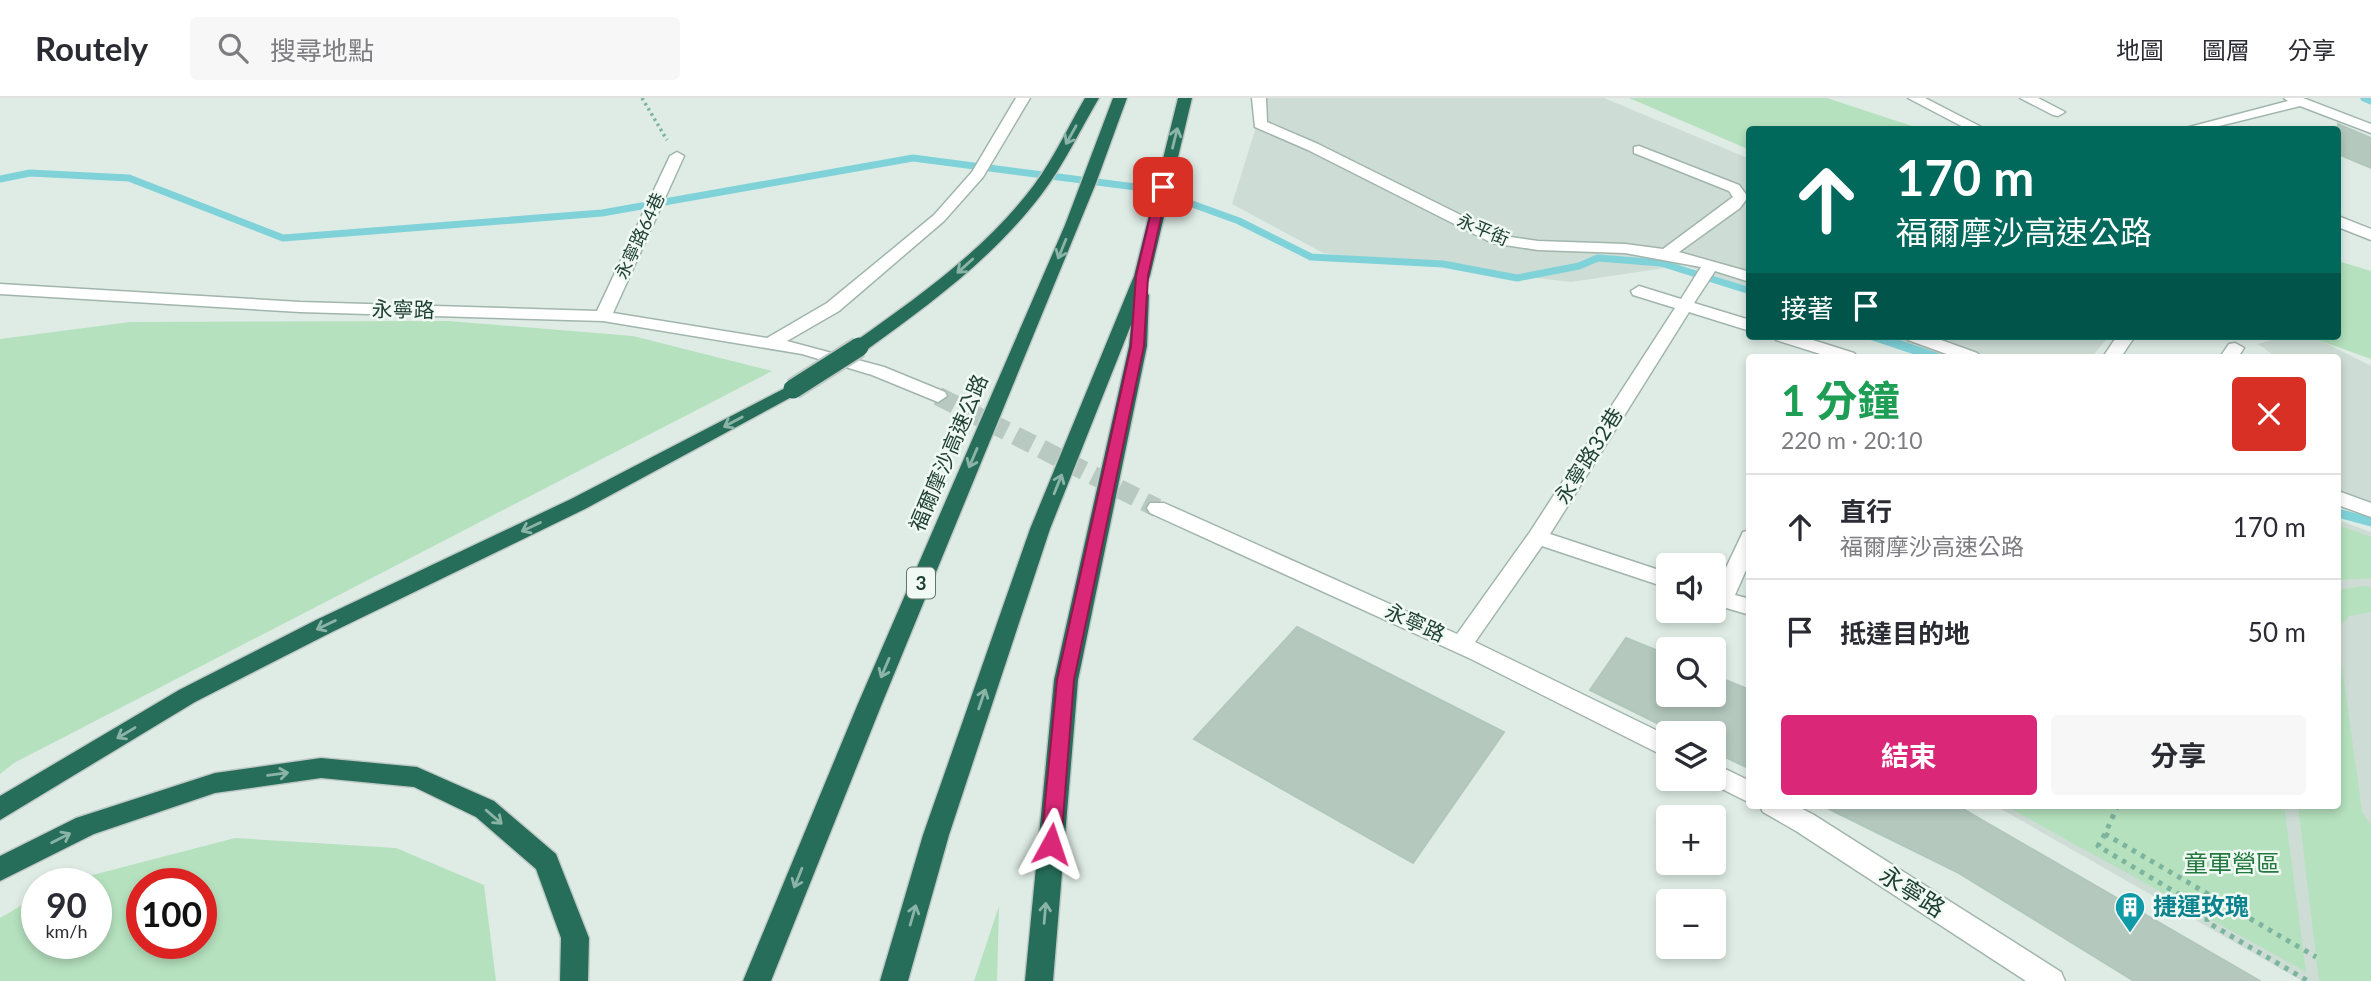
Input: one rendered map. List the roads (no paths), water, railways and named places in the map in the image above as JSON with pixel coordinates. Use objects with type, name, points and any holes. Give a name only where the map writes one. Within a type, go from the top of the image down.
[{"type":"highway","points":[[0,809],[187,696],[324,626],[578,504],[793,389],[859,347],[935,293],[996,239],[1046,176],[1092,98]]},
{"type":"highway","name":"福爾摩沙高速公路","points":[[757,981],[828,804],[1090,181],[1120,98]]},
{"type":"highway","points":[[894,981],[936,835],[1040,529],[1142,276],[1185,98]]},
{"type":"highway","points":[[1039,981],[1066,680],[1138,346],[1142,276]]},
{"type":"highway","points":[[0,869],[85,826],[215,783],[321,768],[417,777],[485,809],[547,862],[575,938],[574,981]]},
{"type":"street","points":[[769,344],[833,307],[939,218],[978,174],[1023,98]]},
{"type":"street","name":"永平街","points":[[1259,98],[1260,124],[1313,147],[1498,240],[1519,245],[1607,247],[1666,254],[1711,264],[1746,276]]},
{"type":"street","points":[[1914,98],[1973,126]]},
{"type":"street","points":[[2027,98],[2058,112]]},
{"type":"street","points":[[2199,126],[2296,100],[2371,129]]},
{"type":"street","points":[[1639,150],[1734,188],[1741,197],[1735,205],[1666,254]]},
{"type":"street","name":"永寧路64巷","points":[[603,316],[677,156]]},
{"type":"street","points":[[2341,221],[2371,235]]},
{"type":"street","name":"永寧路32巷","points":[[1462,644],[1537,537],[1711,264]]},
{"type":"street","name":"永寧路","points":[[0,289],[300,307],[603,316],[804,349],[878,371],[939,396]]},
{"type":"street","points":[[1639,291],[1746,325]]},
{"type":"street","points":[[1793,340],[1832,354]]},
{"type":"street","points":[[1925,340],[1963,354]]},
{"type":"street","points":[[2341,499],[2371,510]]},
{"type":"street","name":"永寧路","points":[[1157,508],[1462,644],[1574,698],[1656,742]]},
{"type":"street","points":[[1537,537],[1656,577]]},
{"type":"street","points":[[1726,583],[1746,545]]},
{"type":"street","points":[[1726,600],[1746,606]]},
{"type":"street","points":[[1726,780],[1746,791]]},
{"type":"street","name":"永寧路","points":[[1779,809],[2051,981]]},
{"type":"waterway","points":[[2364,98],[2371,101]]},
{"type":"waterway","points":[[0,179],[30,173],[129,178],[283,238],[602,213],[913,158],[1151,189],[1239,221],[1311,257],[1443,264],[1517,278],[1579,266],[1598,258],[1661,263],[1746,290]]},
{"type":"waterway","points":[[1885,340],[1927,354]]},
{"type":"waterway","points":[[2341,514],[2371,522]]},
{"type":"tunnel","points":[[938,396],[1157,508]]},
{"type":"place","name":"捷運玫瑰","points":[[2130,934]]},
{"type":"park label","name":"童軍營區","points":[[2232,864]]}]
